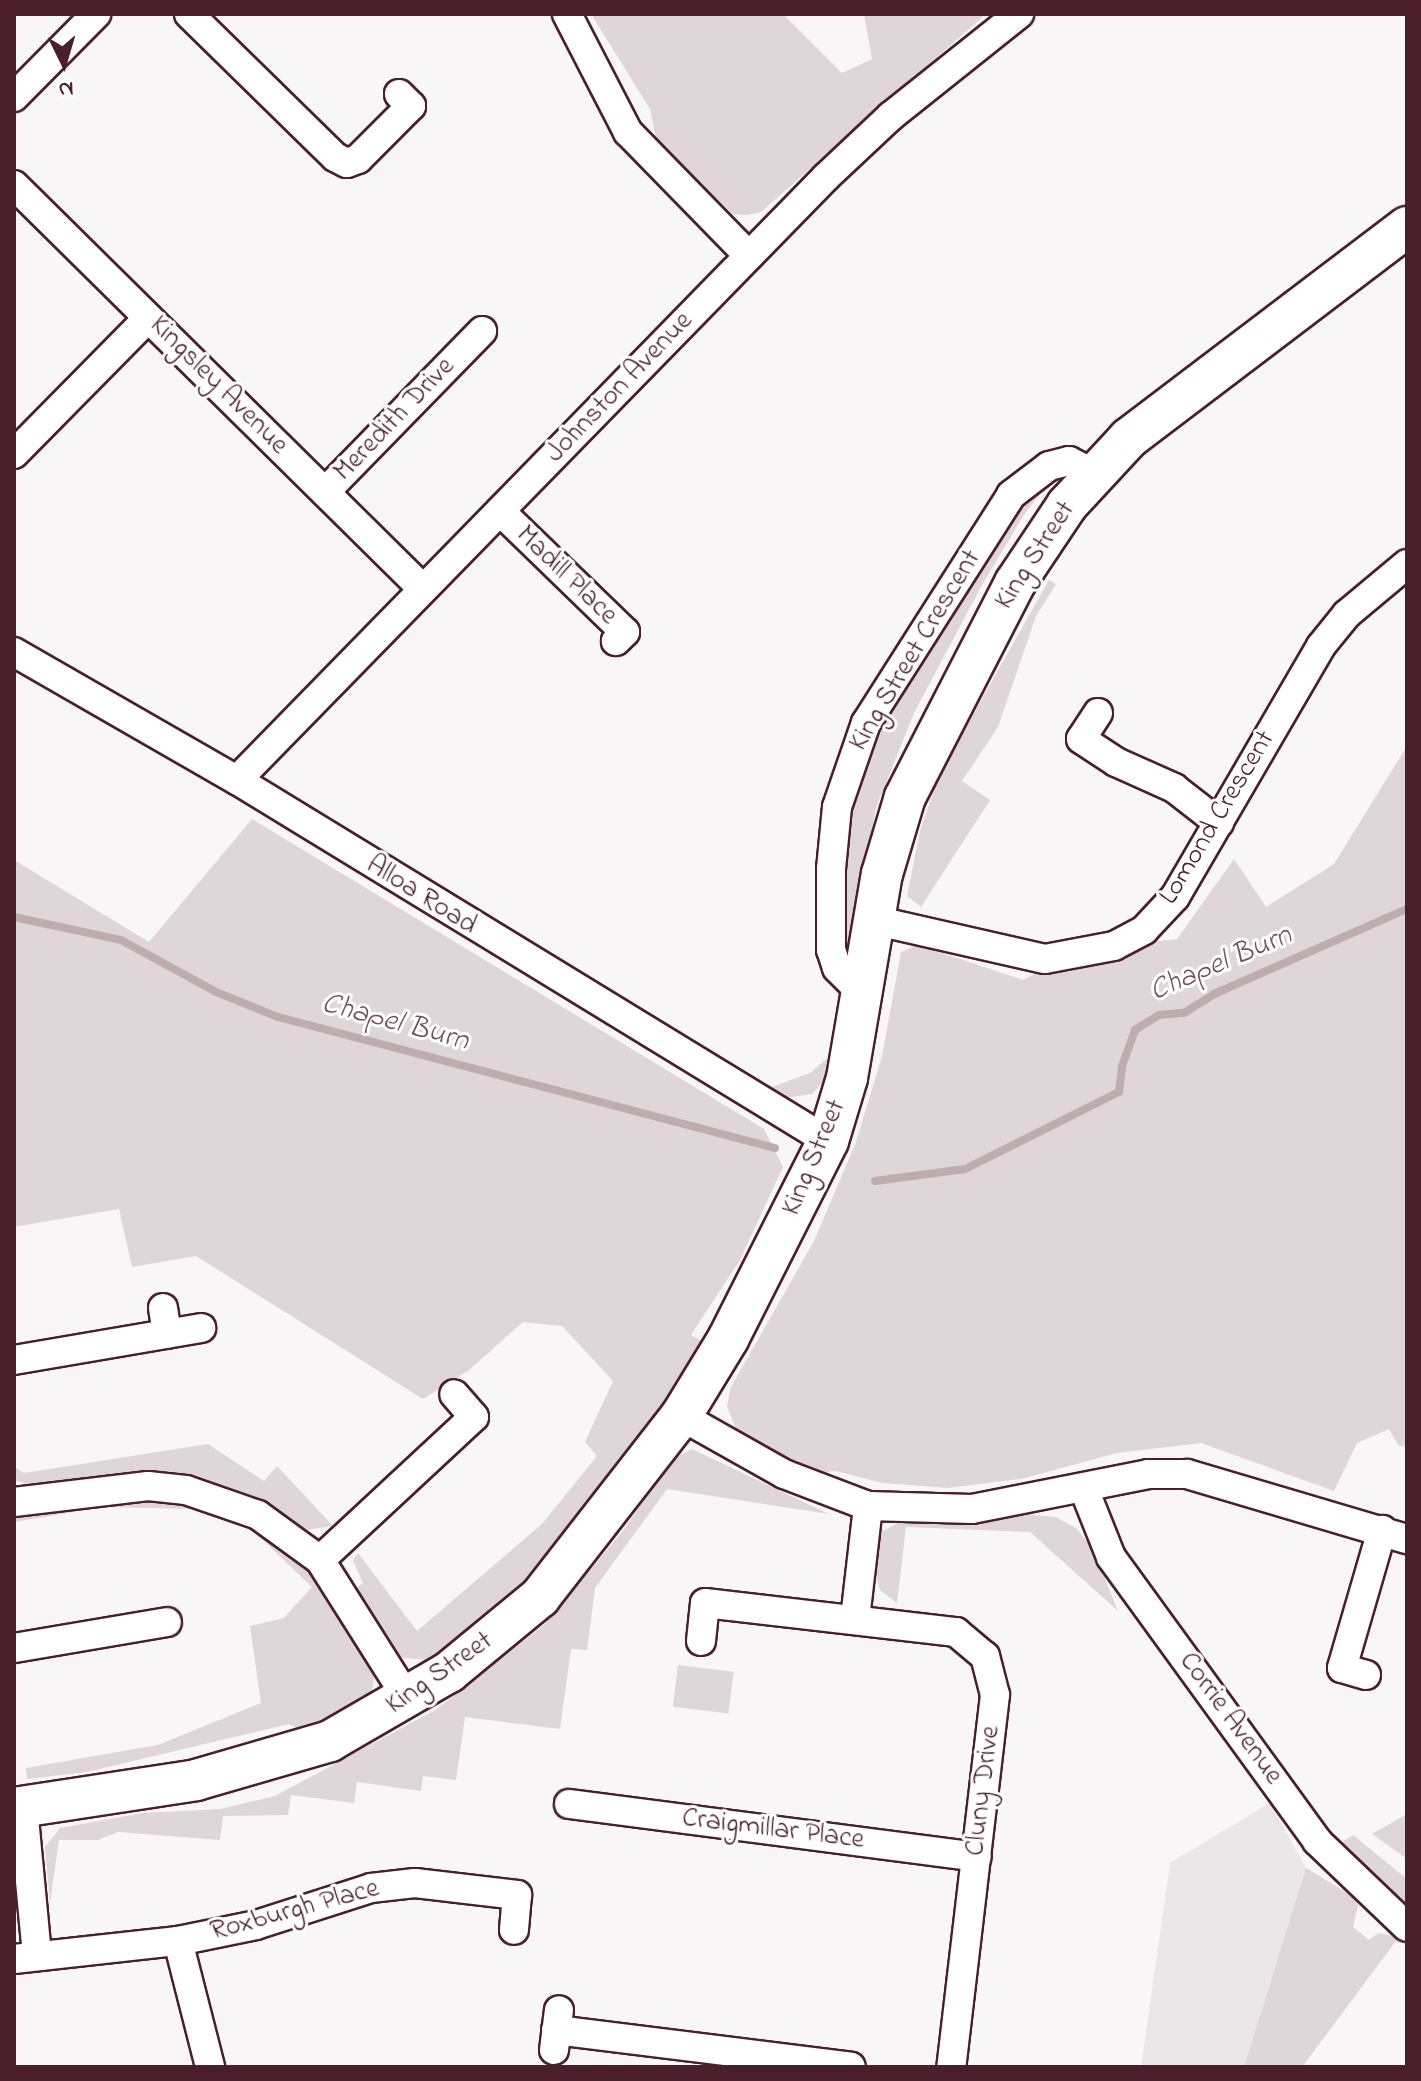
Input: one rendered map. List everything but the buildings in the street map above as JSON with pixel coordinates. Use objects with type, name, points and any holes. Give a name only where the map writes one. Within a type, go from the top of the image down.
[{"type":"main road","name":"King Street","points":[[18,1808],[120,1794],[240,1768],[330,1741],[408,1699],[540,1597],[681,1416],[728,1339],[828,1141],[847,1078],[873,920],[891,837],[922,757],[1015,583],[1093,473],[1129,438],[1407,227]]},
{"type":"street","points":[[14,97],[96,14]]},
{"type":"street","points":[[189,14],[335,157],[347,163],[358,159],[411,106],[399,94]]},
{"type":"street","points":[[567,14],[628,132],[749,256]]},
{"type":"street","name":"Johnston Avenue","points":[[237,780],[422,588],[873,132],[1019,14]]},
{"type":"street","name":"Kingsley Avenue","points":[[14,185],[422,588]]},
{"type":"street","points":[[14,454],[148,318]]},
{"type":"street","name":"Meredith Drive","points":[[325,492],[465,338]]},
{"type":"street","name":"King Street Crescent","points":[[862,993],[837,968],[831,950],[831,869],[837,807],[866,723],[1011,495],[1049,466],[1069,461],[1093,473]]},
{"type":"street","name":"Madill Place","points":[[500,511],[625,632],[616,641]]},
{"type":"street","name":"Lomond Crescent","points":[[873,920],[1022,956],[1077,956],[1114,946],[1144,930],[1175,897],[1321,646],[1347,614],[1407,564]]},
{"type":"street","name":"Alloa Road","points":[[14,652],[237,780],[828,1141]]},
{"type":"street","points":[[1098,713],[1081,739],[1116,762],[1174,788],[1219,823]]},
{"type":"street","points":[[14,1360],[165,1321],[201,1328]]},
{"type":"street","points":[[320,1560],[474,1417],[454,1394]]},
{"type":"street","points":[[681,1416],[784,1474],[868,1506],[972,1509],[1148,1474],[1187,1474],[1395,1534],[1342,1668],[1366,1675]]},
{"type":"street","points":[[14,1502],[112,1488],[186,1490],[258,1515],[320,1560],[408,1699]]},
{"type":"street","name":"Corrie Avenue","points":[[1084,1489],[1111,1557],[1317,1841],[1407,1927]]},
{"type":"street","points":[[855,1619],[868,1506]]},
{"type":"street","name":"Cluny Drive","points":[[701,1641],[705,1603],[956,1632],[985,1656],[995,1695],[951,2067]]},
{"type":"street","points":[[14,1648],[167,1622]]},
{"type":"street","name":"Craigmillar Place","points":[[569,1804],[977,1857]]},
{"type":"street","name":"Roxburgh Place","points":[[18,1808],[26,1956],[178,1941],[256,1925],[371,1888],[415,1883],[517,1895],[514,1930]]},
{"type":"street","points":[[178,1941],[210,2067]]},
{"type":"street","points":[[556,2030],[851,2067]]},
{"type":"shaded area","points":[[591,14],[783,14],[842,73],[872,59],[864,14],[986,14],[761,212],[747,215],[733,214],[657,143],[650,109]]},
{"type":"shaded area","points":[[1055,476],[1025,513],[982,585],[914,713],[876,808],[850,953],[840,951],[839,845],[857,758],[1030,490]]},
{"type":"shaded area","points":[[1049,580],[1056,584],[1036,616],[998,727],[962,781],[990,800],[921,907],[907,896],[920,831],[939,775]]},
{"type":"shaded area","points":[[1407,746],[1407,1447],[1398,1445],[1389,1429],[1357,1443],[1334,1491],[1201,1443],[1117,1453],[1021,1479],[948,1488],[882,1483],[836,1471],[817,1473],[737,1432],[727,1406],[731,1387],[814,1241],[856,1142],[882,1056],[901,952],[917,945],[1023,980],[1044,969],[1069,972],[1144,943],[1177,939],[1234,859],[1266,907],[1334,864]]},
{"type":"shaded area","points":[[252,819],[764,1129],[783,1167],[740,1260],[691,1335],[703,1342],[636,1445],[545,1567],[435,1660],[403,1658],[390,1650],[355,1589],[363,1583],[353,1560],[358,1553],[417,1631],[542,1524],[597,1456],[585,1442],[613,1381],[562,1326],[523,1322],[469,1370],[423,1399],[196,1256],[132,1267],[119,1209],[14,1227],[14,860],[149,942]]},
{"type":"shaded area","points":[[837,1050],[832,1073],[812,1094],[785,1098],[764,1090],[810,1073]]},
{"type":"shaded area","points":[[208,1444],[264,1481],[277,1466],[333,1526],[306,1530],[252,1498],[207,1483],[39,1487],[14,1480],[15,1467],[24,1473]]},
{"type":"shaded area","points":[[692,1449],[829,1514],[667,1489],[595,1588],[587,1650],[571,1649],[560,1729],[465,1717],[456,1780],[423,1776],[421,1791],[357,1782],[354,1803],[291,1795],[288,1815],[223,1816],[220,1840],[118,1832],[98,1840],[59,1840],[50,1903],[45,1847],[60,1828],[143,1813],[221,1809],[275,1796],[437,1709],[545,1624],[622,1532],[673,1459]]},
{"type":"shaded area","points":[[99,1499],[169,1499],[239,1517],[298,1556],[322,1581],[375,1671],[371,1698],[359,1710],[301,1730],[289,1724],[87,1772],[27,1779],[26,1768],[158,1745],[261,1703],[250,1626],[284,1618],[312,1587],[249,1527],[192,1509],[103,1507],[14,1522],[14,1514]]},
{"type":"shaded area","points":[[1026,1514],[1055,1517],[1076,1528],[1093,1549],[1118,1611],[1030,1532],[906,1527],[897,1603],[880,1590],[870,1554],[883,1531],[903,1520]]},
{"type":"shaded area","points":[[678,1665],[734,1672],[728,1714],[673,1707]]},
{"type":"shaded area","points":[[1270,1803],[1306,1868],[1244,2067],[1141,2067],[1170,1863]]},
{"type":"shaded area","points":[[1407,1814],[1407,1859],[1372,1834]]},
{"type":"shaded area","points":[[1353,1835],[1407,1879],[1407,1910],[1337,1845]]},
{"type":"shaded area","points":[[1306,1868],[1351,1895],[1358,1905],[1353,1927],[1369,1940],[1379,1933],[1399,1937],[1302,2067],[1244,2067]]},
{"type":"waterway","name":"Chapel Burn","points":[[875,1181],[965,1169],[1119,1092],[1122,1066],[1135,1030],[1159,1015],[1184,1013],[1214,994],[1407,909]]},
{"type":"waterway","name":"Chapel Burn","points":[[14,917],[121,940],[216,992],[278,1017],[775,1148]]}]
